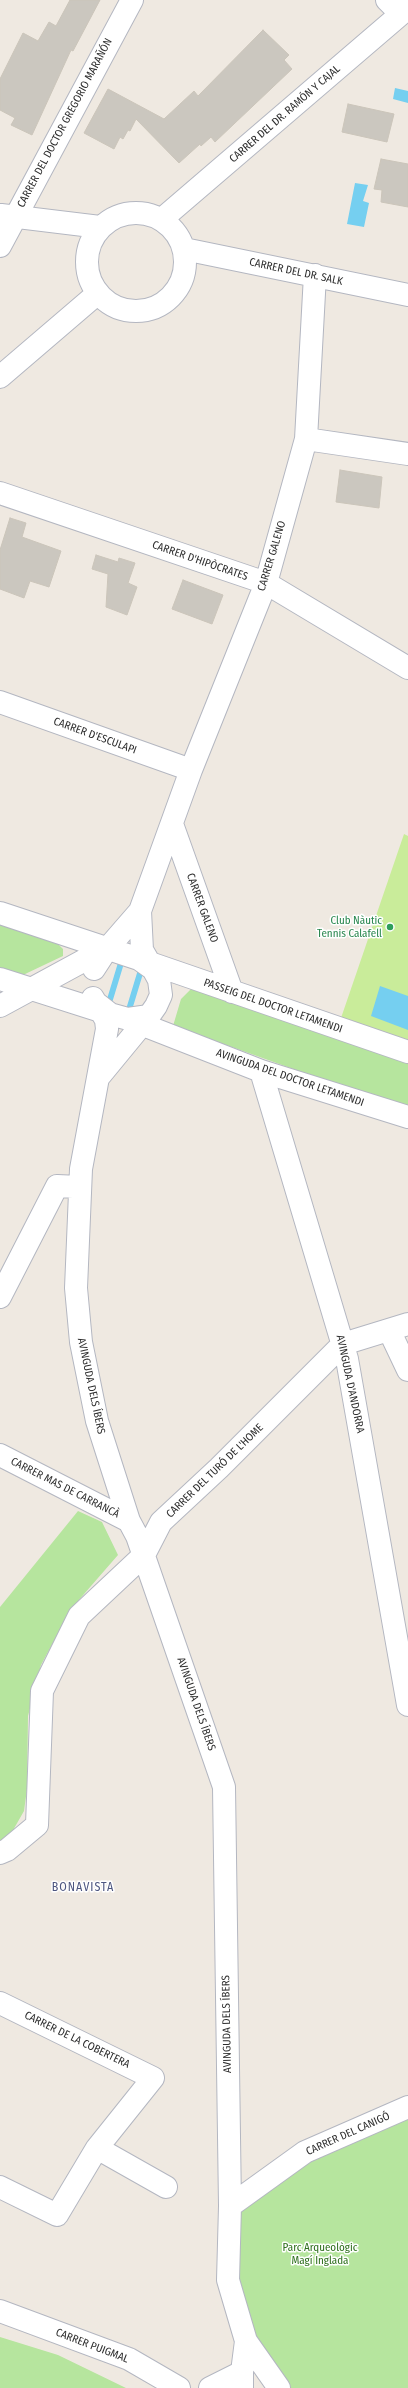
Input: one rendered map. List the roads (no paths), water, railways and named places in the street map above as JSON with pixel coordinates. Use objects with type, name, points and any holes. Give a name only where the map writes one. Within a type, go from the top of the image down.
[{"type":"street","name":"CARRER DEL DOCTOR GREGORIO MARAÑÓN","points":[[0,246],[7,216],[132,0]]},
{"type":"street","name":"CARRER DEL DR. RAMÓN Y CAJAL","points":[[162,219],[399,7]]},
{"type":"street","points":[[128,212],[145,213],[162,219],[176,233],[184,249],[186,265],[181,282],[172,296],[158,307],[140,312],[122,310],[107,302],[98,293],[88,275],[86,258],[90,241],[100,227],[112,218],[128,212]]},
{"type":"street","points":[[7,216],[100,227]]},
{"type":"street","name":"CARRER DEL DR. SALK","points":[[184,249],[408,295]]},
{"type":"street","name":"CARRER GALENO","points":[[135,959],[140,912],[191,770],[266,583],[306,439],[315,275]]},
{"type":"street","points":[[0,377],[98,293]]},
{"type":"street","points":[[306,439],[408,454]]},
{"type":"street","name":"CARRER D'HIPÒCRATES","points":[[0,493],[266,583],[408,668]]},
{"type":"street","name":"CARRER D'ESCULAPI","points":[[0,702],[191,770]]},
{"type":"street","name":"CARRER GALENO","points":[[172,824],[232,992]]},
{"type":"street","name":"PASSEIG DEL DOCTOR LETAMENDI","points":[[0,912],[408,1052]]},
{"type":"street","name":"CARRER GALENO","points":[[94,969],[135,959],[142,950],[140,912]]},
{"type":"street","points":[[0,979],[30,989],[120,1014],[156,1006],[161,995],[159,980],[135,959],[30,989],[0,1006]]},
{"type":"street","name":"AVINGUDA DELS ÍBERS","points":[[94,969],[90,979],[120,1014],[106,1020],[107,1029],[96,1080],[79,1187],[76,1288],[81,1342],[97,1421],[130,1521],[144,1555],[224,1787],[230,2206],[228,2280],[246,2341],[276,2387]]},
{"type":"street","points":[[96,1080],[120,1014]]},
{"type":"street","name":"AVINGUDA DEL DOCTOR LETAMENDI","points":[[120,1014],[261,1070],[408,1117]]},
{"type":"street","name":"AVINGUDA D'ANDORRA","points":[[261,1070],[343,1344],[408,1705]]},
{"type":"street","points":[[0,1297],[57,1186],[79,1187]]},
{"type":"street","points":[[398,1327],[408,1370]]},
{"type":"street","name":"CARRER DEL TURÓ DE L'HOME","points":[[0,1852],[7,1850],[37,1825],[42,1691],[79,1616],[144,1555],[161,1522],[219,1468],[343,1344],[398,1327]]},
{"type":"street","name":"CARRER MAS DE CARRANCÀ","points":[[0,1455],[130,1521]]},
{"type":"street","name":"CARRER DE LA COBERTERA","points":[[0,2003],[154,2078],[97,2148]]},
{"type":"street","name":"CARRER DEL CANIGÓ","points":[[230,2206],[305,2152],[408,2107]]},
{"type":"street","points":[[0,2187],[57,2215],[97,2148],[166,2187]]},
{"type":"street","name":"CARRER PUIGMAL","points":[[0,2311],[129,2359],[179,2388]]},
{"type":"street","name":"AVINGUDA DELS ÍBERS","points":[[210,2388],[242,2380],[246,2341]]},
{"type":"water","points":[[395,88],[408,91],[408,103],[393,99]]},
{"type":"water","points":[[355,183],[368,185],[363,201],[369,203],[364,227],[347,224]]},
{"type":"water","points":[[380,986],[408,996],[408,1030],[371,1016]]},
{"type":"waterway","points":[[108,1006],[121,963]]},
{"type":"waterway","points":[[128,1013],[141,970]]},
{"type":"place","name":"Club Nàutic Tennis Calafell","points":[[390,927]]},
{"type":"district","name":"BONAVISTA","points":[[83,1888]]},
{"type":"park label","name":"Parc Arqueològic Magí Inglada","points":[[320,2254]]}]
